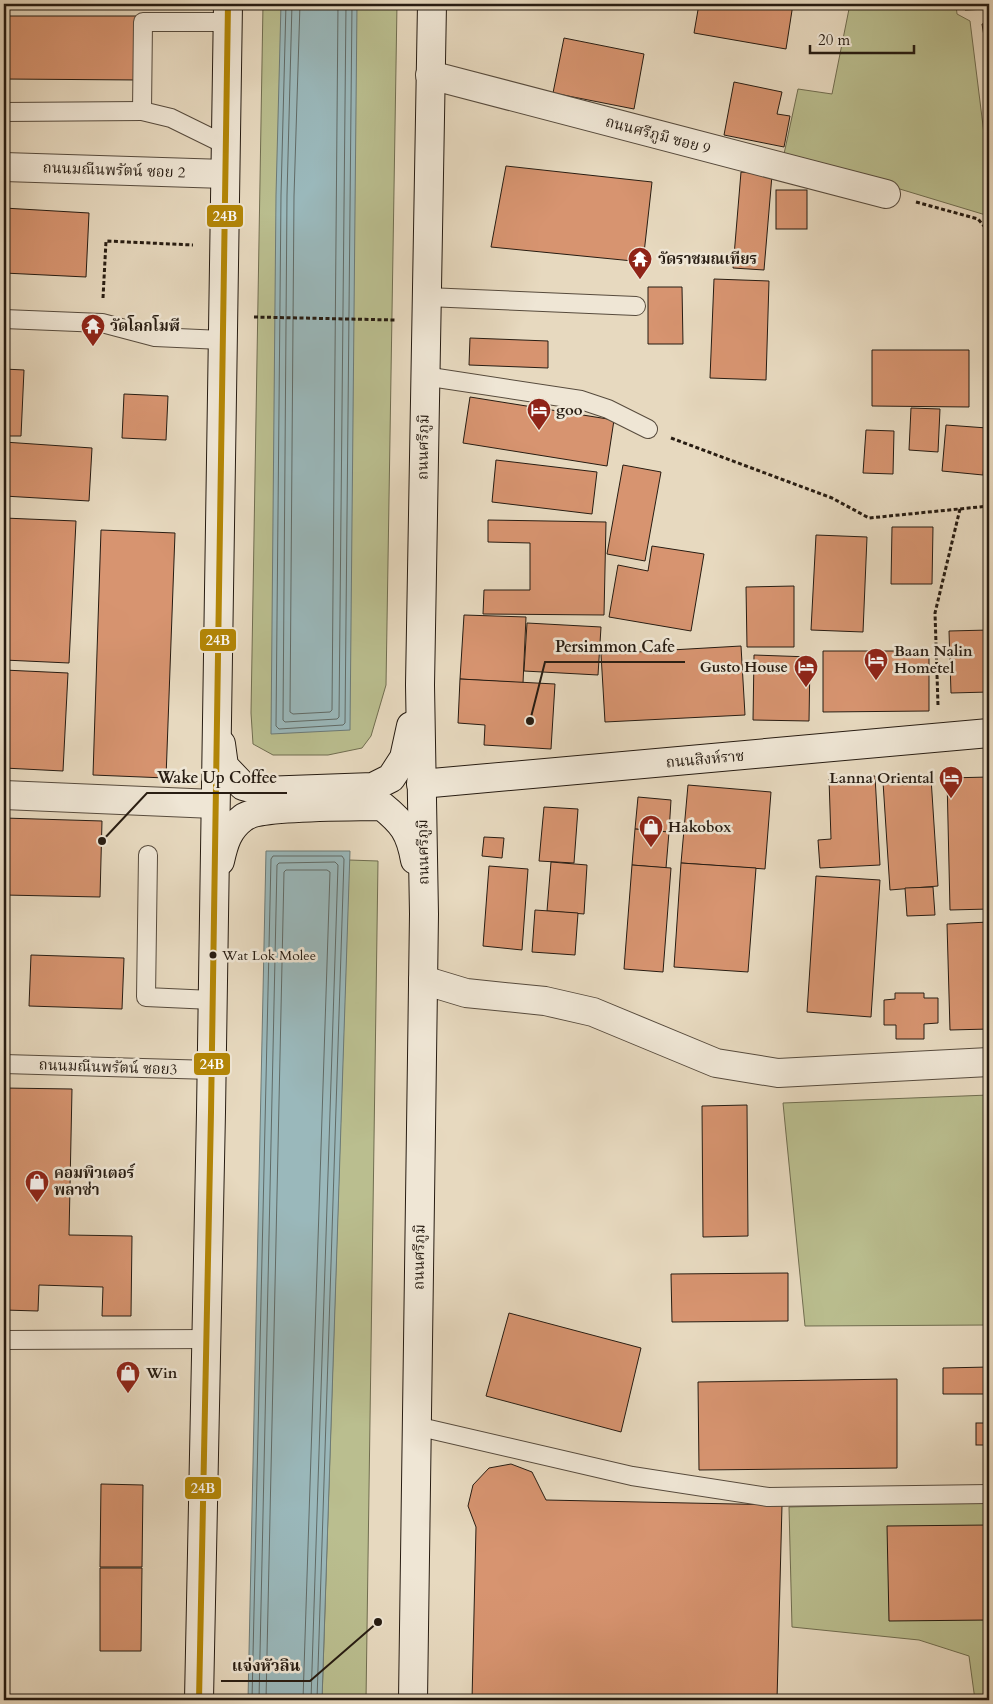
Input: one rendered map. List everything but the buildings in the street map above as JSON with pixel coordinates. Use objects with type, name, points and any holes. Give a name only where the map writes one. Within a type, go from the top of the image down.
[{"type":"main road","name":"ถนนศรีภูมิ","points":[[413,1700],[424,914],[420,685],[432,4]]},
{"type":"main road","points":[[199,1700],[212,1070],[214,804],[228,13]]},
{"type":"main road","name":"ถนนศรีภูมิ ซอย 9","points":[[430,75],[886,194]]},
{"type":"main road","name":"ถนนมณีนพรัตน์ ซอย 2","points":[[4,166],[225,174]]},
{"type":"main road","points":[[214,884],[226,836],[244,816],[266,801],[377,796],[404,758],[420,685]]},
{"type":"main road","points":[[216,712],[224,766],[243,786],[266,801]]},
{"type":"main road","name":"ถนนสิงห์ราช","points":[[421,784],[930,740],[989,733]]},
{"type":"main road","points":[[4,795],[214,804]]},
{"type":"main road","points":[[377,796],[402,823],[411,842],[424,914]]},
{"type":"main road","points":[[423,980],[466,993],[545,1001],[593,1012],[716,1063],[778,1073],[989,1062]]},
{"type":"lane","points":[[142,111],[143,22],[228,13]]},
{"type":"lane","points":[[4,112],[142,111],[172,118],[226,145]]},
{"type":"lane","points":[[426,297],[636,306]]},
{"type":"lane","points":[[4,319],[102,324],[155,337],[222,340]]},
{"type":"lane","points":[[424,376],[581,400],[608,409],[648,429]]},
{"type":"lane","points":[[148,855],[146,997],[212,1000]]},
{"type":"lane","name":"ถนนมณีนพรัตน์ ซอย3","points":[[4,1064],[212,1070]]},
{"type":"lane","points":[[4,1340],[206,1339]]},
{"type":"lane","points":[[416,1426],[632,1476],[768,1497],[989,1494]]},
{"type":"path","points":[[886,194],[978,218],[989,232]]},
{"type":"path","points":[[102,324],[106,241],[194,245]]},
{"type":"path","points":[[254,317],[396,320]]},
{"type":"path","points":[[648,429],[832,498],[870,518],[989,506]]},
{"type":"path","points":[[930,740],[938,707],[935,613],[960,508]]},
{"type":"green space","points":[[263,4],[397,4],[386,685],[371,736],[362,748],[328,755],[273,755],[253,744],[251,713]]},
{"type":"green space","points":[[850,4],[956,4],[957,14],[970,21],[989,174],[989,216],[784,154],[798,89],[832,94]]},
{"type":"green space","points":[[349,860],[378,861],[366,1700],[322,1700]]},
{"type":"green space","points":[[989,1095],[989,1325],[805,1326],[783,1103]]},
{"type":"green space","points":[[989,1502],[989,1700],[975,1700],[969,1656],[919,1640],[792,1627],[789,1507]]},
{"type":"water","points":[[281,4],[357,4],[350,730],[271,734],[276,195]]},
{"type":"water","points":[[266,851],[350,851],[322,1700],[248,1700]]},
{"type":"transit line","name":"24B","points":[[199,1700],[211,1112],[228,4]]},
{"type":"place","name":"วัดราชมณเทียร","points":[[640,280]]},
{"type":"place","name":"วัดโลกโมฬี","points":[[93,347]]},
{"type":"place","name":"goo","points":[[539,431]]},
{"type":"place","name":"Baan Nalin Hometel","points":[[876,681]]},
{"type":"place","name":"Gusto House","points":[[806,688]]},
{"type":"place","name":"Persimmon Cafe","points":[[530,721]]},
{"type":"place","name":"Lanna Oriental","points":[[951,799]]},
{"type":"place","name":"Wake Up Coffee","points":[[102,841]]},
{"type":"place","name":"Hakobox","points":[[651,848]]},
{"type":"place","name":"Wat Lok Molee","points":[[213,955]]},
{"type":"place","name":"คอมพิวเตอร์ พลาซ่า","points":[[37,1203]]},
{"type":"place","name":"Win","points":[[128,1394]]},
{"type":"place","name":"แจ่งหัวลิน","points":[[378,1622]]}]
